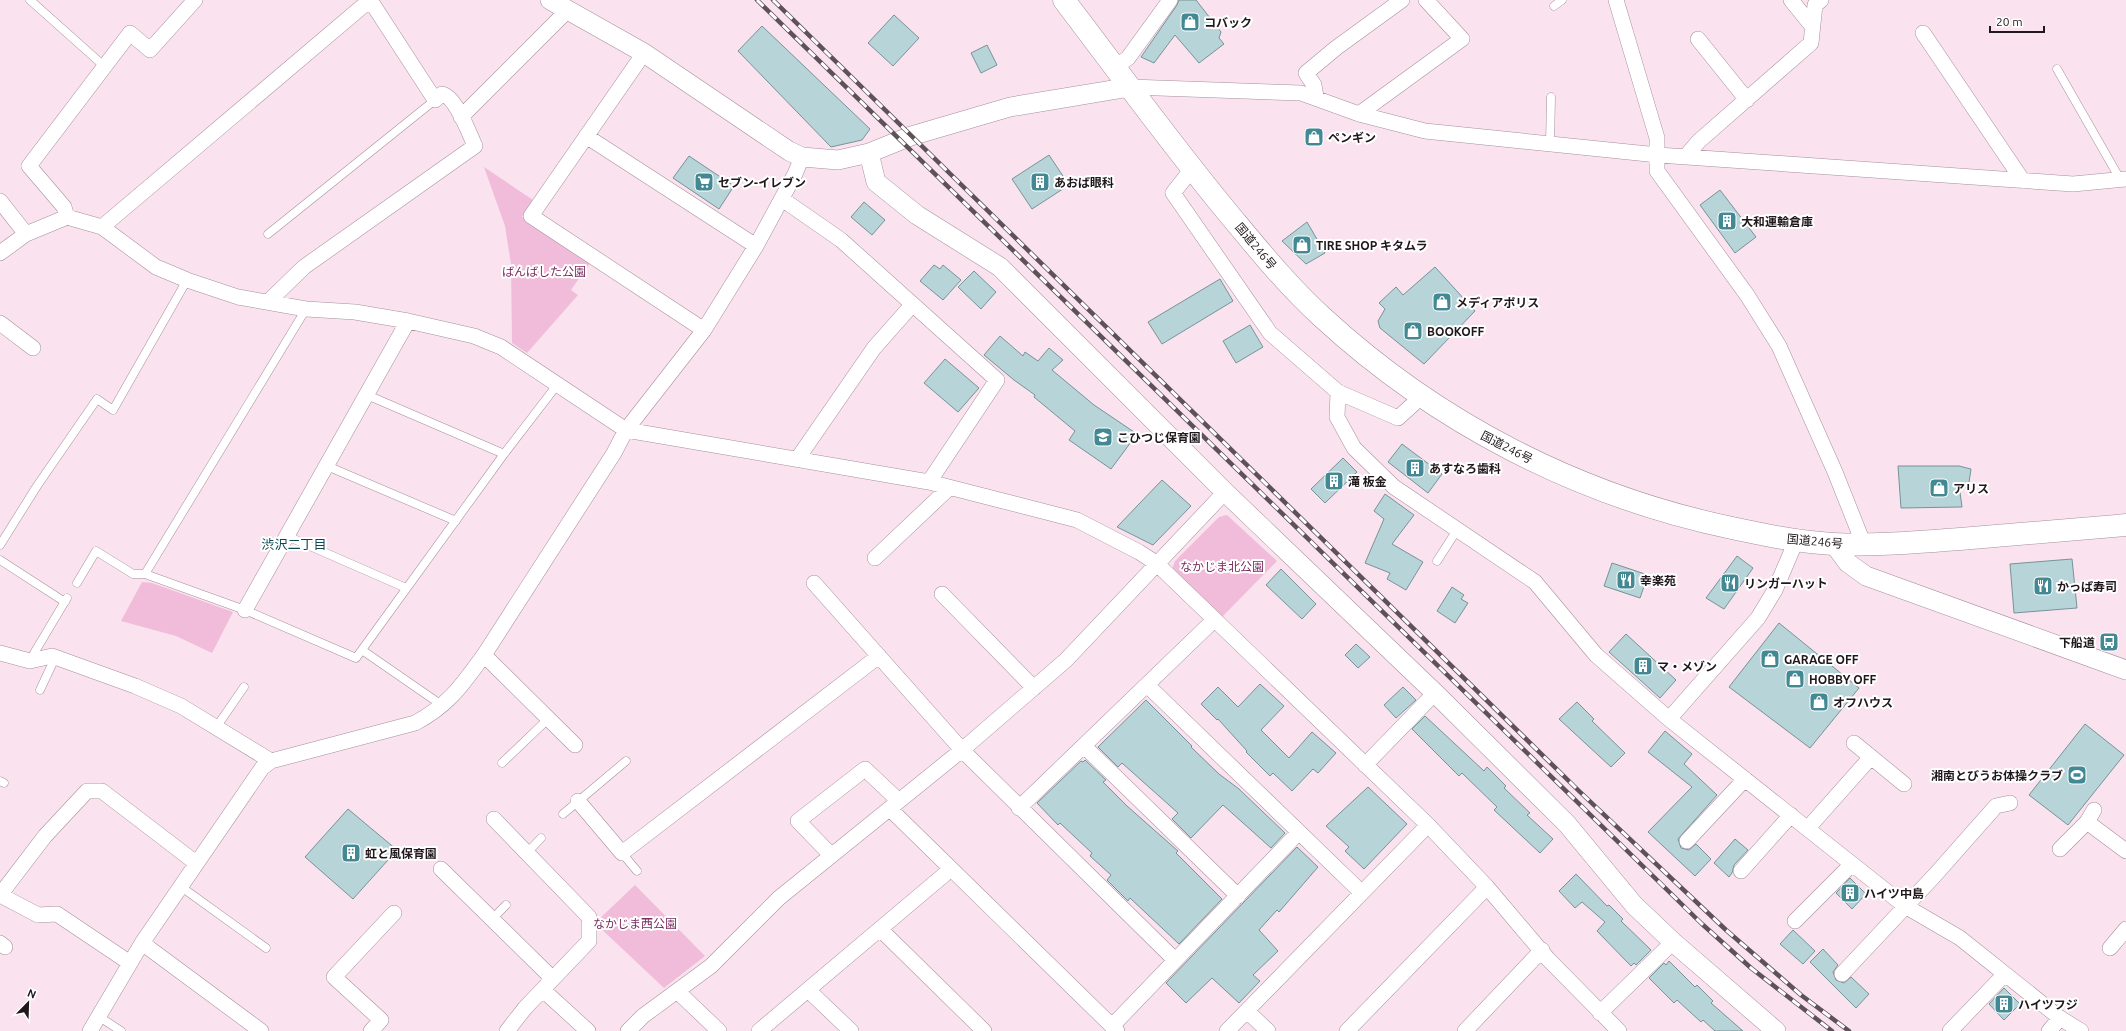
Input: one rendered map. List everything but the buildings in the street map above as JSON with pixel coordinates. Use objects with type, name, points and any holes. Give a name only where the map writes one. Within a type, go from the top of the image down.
[{"type":"highway","name":"国道246号","points":[[1064,0],[1192,169],[1271,265],[1320,316],[1376,365],[1421,397],[1473,430],[1529,460],[1621,498],[1696,521],[1796,541],[1864,545],[2126,525]]},
{"type":"street","points":[[67,217],[64,207],[28,166],[130,33],[150,50],[195,0]]},
{"type":"street","points":[[102,227],[370,0],[435,100],[442,94],[448,95],[454,102],[475,146],[304,267],[268,302]]},
{"type":"street","points":[[550,0],[644,53],[789,151],[802,157],[838,160],[870,153],[912,136],[1010,107],[1130,87],[1301,93],[1316,97],[1330,104],[1359,114],[1424,131],[1658,155],[2073,184],[2123,179]]},
{"type":"street","points":[[1114,67],[1128,58],[1170,0]]},
{"type":"street","points":[[1316,97],[1314,85],[1306,73],[1336,48],[1402,0]]},
{"type":"street","points":[[1359,114],[1462,39],[1426,0]]},
{"type":"street","points":[[1616,0],[1657,138],[1657,171],[1746,295],[1779,346],[1835,472],[1864,545]]},
{"type":"street","points":[[1791,0],[1812,26]]},
{"type":"street","points":[[1686,156],[1699,142],[1811,43],[1815,5],[1821,0]]},
{"type":"street","points":[[461,117],[568,10]]},
{"type":"street","points":[[1923,33],[2024,181]]},
{"type":"street","points":[[1698,39],[1747,100]]},
{"type":"street","points":[[644,53],[531,216],[704,330]]},
{"type":"street","points":[[586,136],[756,246]]},
{"type":"street","points":[[870,153],[876,182],[917,215],[1000,267],[1224,492],[1435,693],[1567,824],[1634,905],[1673,942],[1776,1031]]},
{"type":"street","points":[[90,1031],[142,943],[262,768],[271,761],[415,723],[434,713],[462,684],[484,655],[614,453],[626,430],[704,330],[756,246],[802,157]]},
{"type":"street","points":[[1192,169],[1173,193],[1270,332],[1338,392],[1398,418],[1421,397]]},
{"type":"street","points":[[782,198],[841,240],[997,380],[929,482]]},
{"type":"street","points":[[0,201],[26,234]]},
{"type":"street","points":[[0,253],[26,234],[67,217],[102,227],[156,267],[187,280],[238,297],[306,309],[355,312],[408,321],[474,336],[501,347],[556,385],[626,430],[798,458],[929,482],[1077,520],[1140,552],[1156,564],[1428,825],[1487,887],[1600,1013],[1619,1031]]},
{"type":"street","points":[[798,458],[874,348],[912,305]]},
{"type":"street","points":[[245,610],[408,321]]},
{"type":"street","points":[[0,323],[33,348]]},
{"type":"street","points":[[1338,392],[1337,417],[1354,448],[1394,487],[1534,582],[1596,655],[1669,719],[1792,815],[1851,865],[1905,906],[1960,938],[2004,975],[2060,1018],[2081,1031]]},
{"type":"street","points":[[875,558],[949,488]]},
{"type":"street","points":[[628,1031],[643,1016],[711,966],[780,898],[962,750],[1066,660],[1224,492]]},
{"type":"street","points":[[1669,719],[1758,618],[1775,590],[1796,541]]},
{"type":"street","points":[[1834,544],[1848,563],[1866,576],[2126,670]]},
{"type":"street","points":[[814,583],[962,750],[1019,808],[1175,960]]},
{"type":"street","points":[[942,594],[1034,688]]},
{"type":"street","points":[[1019,808],[1214,620]]},
{"type":"street","points":[[0,653],[30,661],[52,656],[135,686],[174,703],[215,729],[271,761]]},
{"type":"street","points":[[484,655],[575,746]]},
{"type":"street","points":[[578,802],[622,853],[879,656]]},
{"type":"street","points":[[1148,685],[1362,893]]},
{"type":"street","points":[[1365,765],[1435,693]]},
{"type":"street","points":[[1854,743],[1904,784]]},
{"type":"street","points":[[1084,746],[1238,896]]},
{"type":"street","points":[[1808,828],[1871,757]]},
{"type":"street","points":[[831,855],[798,822],[865,770],[951,869],[1114,1029],[1175,960],[1299,832]]},
{"type":"street","points":[[1687,841],[1745,778]]},
{"type":"street","points":[[130,963],[57,914],[38,915],[0,895],[45,836],[87,791],[102,791],[196,863]]},
{"type":"street","points":[[1842,974],[1935,875],[1996,806],[2010,803]]},
{"type":"street","points":[[1741,871],[1792,815]]},
{"type":"street","points":[[2060,849],[2091,816],[2126,851]]},
{"type":"street","points":[[494,819],[589,917],[589,940],[525,1008],[507,1031]]},
{"type":"street","points":[[1227,1031],[1428,825]]},
{"type":"street","points":[[1795,921],[1851,865]]},
{"type":"street","points":[[441,869],[553,979]]},
{"type":"street","points":[[759,1031],[951,869]]},
{"type":"street","points":[[1347,1031],[1487,887]]},
{"type":"street","points":[[371,1031],[381,1020],[334,976],[394,913]]},
{"type":"street","points":[[880,929],[984,1031]]},
{"type":"street","points":[[2110,948],[2126,929]]},
{"type":"street","points":[[1600,1013],[1673,942]]},
{"type":"street","points":[[142,943],[261,1031]]},
{"type":"street","points":[[1472,1029],[1542,950]]},
{"type":"street","points":[[1950,1031],[2004,975]]},
{"type":"street","points":[[543,990],[588,1031]]},
{"type":"street","points":[[808,990],[851,1031]]},
{"type":"street","points":[[677,991],[719,1031]]},
{"type":"street","points":[[1247,1011],[1268,1031]]},
{"type":"street","points":[[2049,1031],[2060,1018]]},
{"type":"lane","points":[[30,0],[104,66]]},
{"type":"lane","points":[[1554,6],[1562,0]]},
{"type":"lane","points":[[2057,70],[2123,179]]},
{"type":"lane","points":[[1550,144],[1551,97]]},
{"type":"lane","points":[[268,234],[435,100]]},
{"type":"lane","points":[[0,545],[37,486],[96,400],[113,410],[187,280]]},
{"type":"lane","points":[[145,574],[306,309]]},
{"type":"lane","points":[[76,583],[96,551],[133,574],[145,574],[245,610],[356,658],[556,385]]},
{"type":"lane","points":[[367,395],[504,454]]},
{"type":"lane","points":[[327,466],[456,521]]},
{"type":"lane","points":[[1436,561],[1457,530]]},
{"type":"lane","points":[[287,536],[406,588]]},
{"type":"lane","points":[[0,560],[66,600],[30,661]]},
{"type":"lane","points":[[362,650],[442,706]]},
{"type":"lane","points":[[40,690],[55,658]]},
{"type":"lane","points":[[215,729],[244,686]]},
{"type":"lane","points":[[502,763],[548,719]]},
{"type":"lane","points":[[564,814],[626,761]]},
{"type":"lane","points":[[527,853],[541,838]]},
{"type":"lane","points":[[622,853],[637,871]]},
{"type":"lane","points":[[180,886],[266,948]]},
{"type":"lane","points":[[492,919],[506,905]]},
{"type":"lane","points":[[98,1016],[121,1031]]},
{"type":"green space","name":"ばんばした公園","points":[[484,167],[533,200],[522,217],[590,263],[571,290],[578,295],[527,353],[512,343],[511,264],[505,226]]},
{"type":"green space","name":"なかじま北公園","points":[[1227,515],[1277,561],[1222,617],[1172,569],[1175,561],[1219,517]]},
{"type":"green space","points":[[142,582],[152,583],[233,612],[212,653],[176,636],[121,621]]},
{"type":"green space","name":"なかじま西公園","points":[[635,885],[705,956],[664,988],[595,923]]},
{"type":"railway","points":[[757,0],[1702,924],[1751,968],[1832,1031]]},
{"type":"railway","points":[[773,0],[1579,791],[1726,930],[1801,995],[1849,1031]]},
{"type":"place","name":"コバック","points":[[1190,22]]},
{"type":"place","name":"ペンギン","points":[[1314,137]]},
{"type":"place","name":"セブン-イレブン","points":[[704,182]]},
{"type":"place","name":"あおば眼科","points":[[1040,182]]},
{"type":"place","name":"大和運輸倉庫","points":[[1727,221]]},
{"type":"place","name":"TIRE SHOP キタムラ","points":[[1302,245]]},
{"type":"place","name":"メディアポリス","points":[[1442,302]]},
{"type":"place","name":"BOOKOFF","points":[[1413,331]]},
{"type":"place","name":"こひつじ保育園","points":[[1103,437]]},
{"type":"place","name":"あすなろ歯科","points":[[1415,468]]},
{"type":"place","name":"滝 板金","points":[[1334,481]]},
{"type":"place","name":"アリス","points":[[1939,488]]},
{"type":"place","name":"幸楽苑","points":[[1626,580]]},
{"type":"place","name":"リンガーハット","points":[[1730,583]]},
{"type":"place","name":"かっぱ寿司","points":[[2043,586]]},
{"type":"place","name":"下船道","points":[[2109,642]]},
{"type":"place","name":"GARAGE OFF","points":[[1770,659]]},
{"type":"place","name":"マ・メゾン","points":[[1643,666]]},
{"type":"place","name":"HOBBY OFF","points":[[1795,679]]},
{"type":"place","name":"オフハウス","points":[[1819,702]]},
{"type":"place","name":"湘南とびうお体操クラブ","points":[[2077,775]]},
{"type":"place","name":"虹と風保育園","points":[[351,853]]},
{"type":"place","name":"ハイツ中島","points":[[1850,893]]},
{"type":"place","name":"ハイツフジ","points":[[2004,1004]]},
{"type":"district","name":"渋沢二丁目","points":[[294,544]]}]
